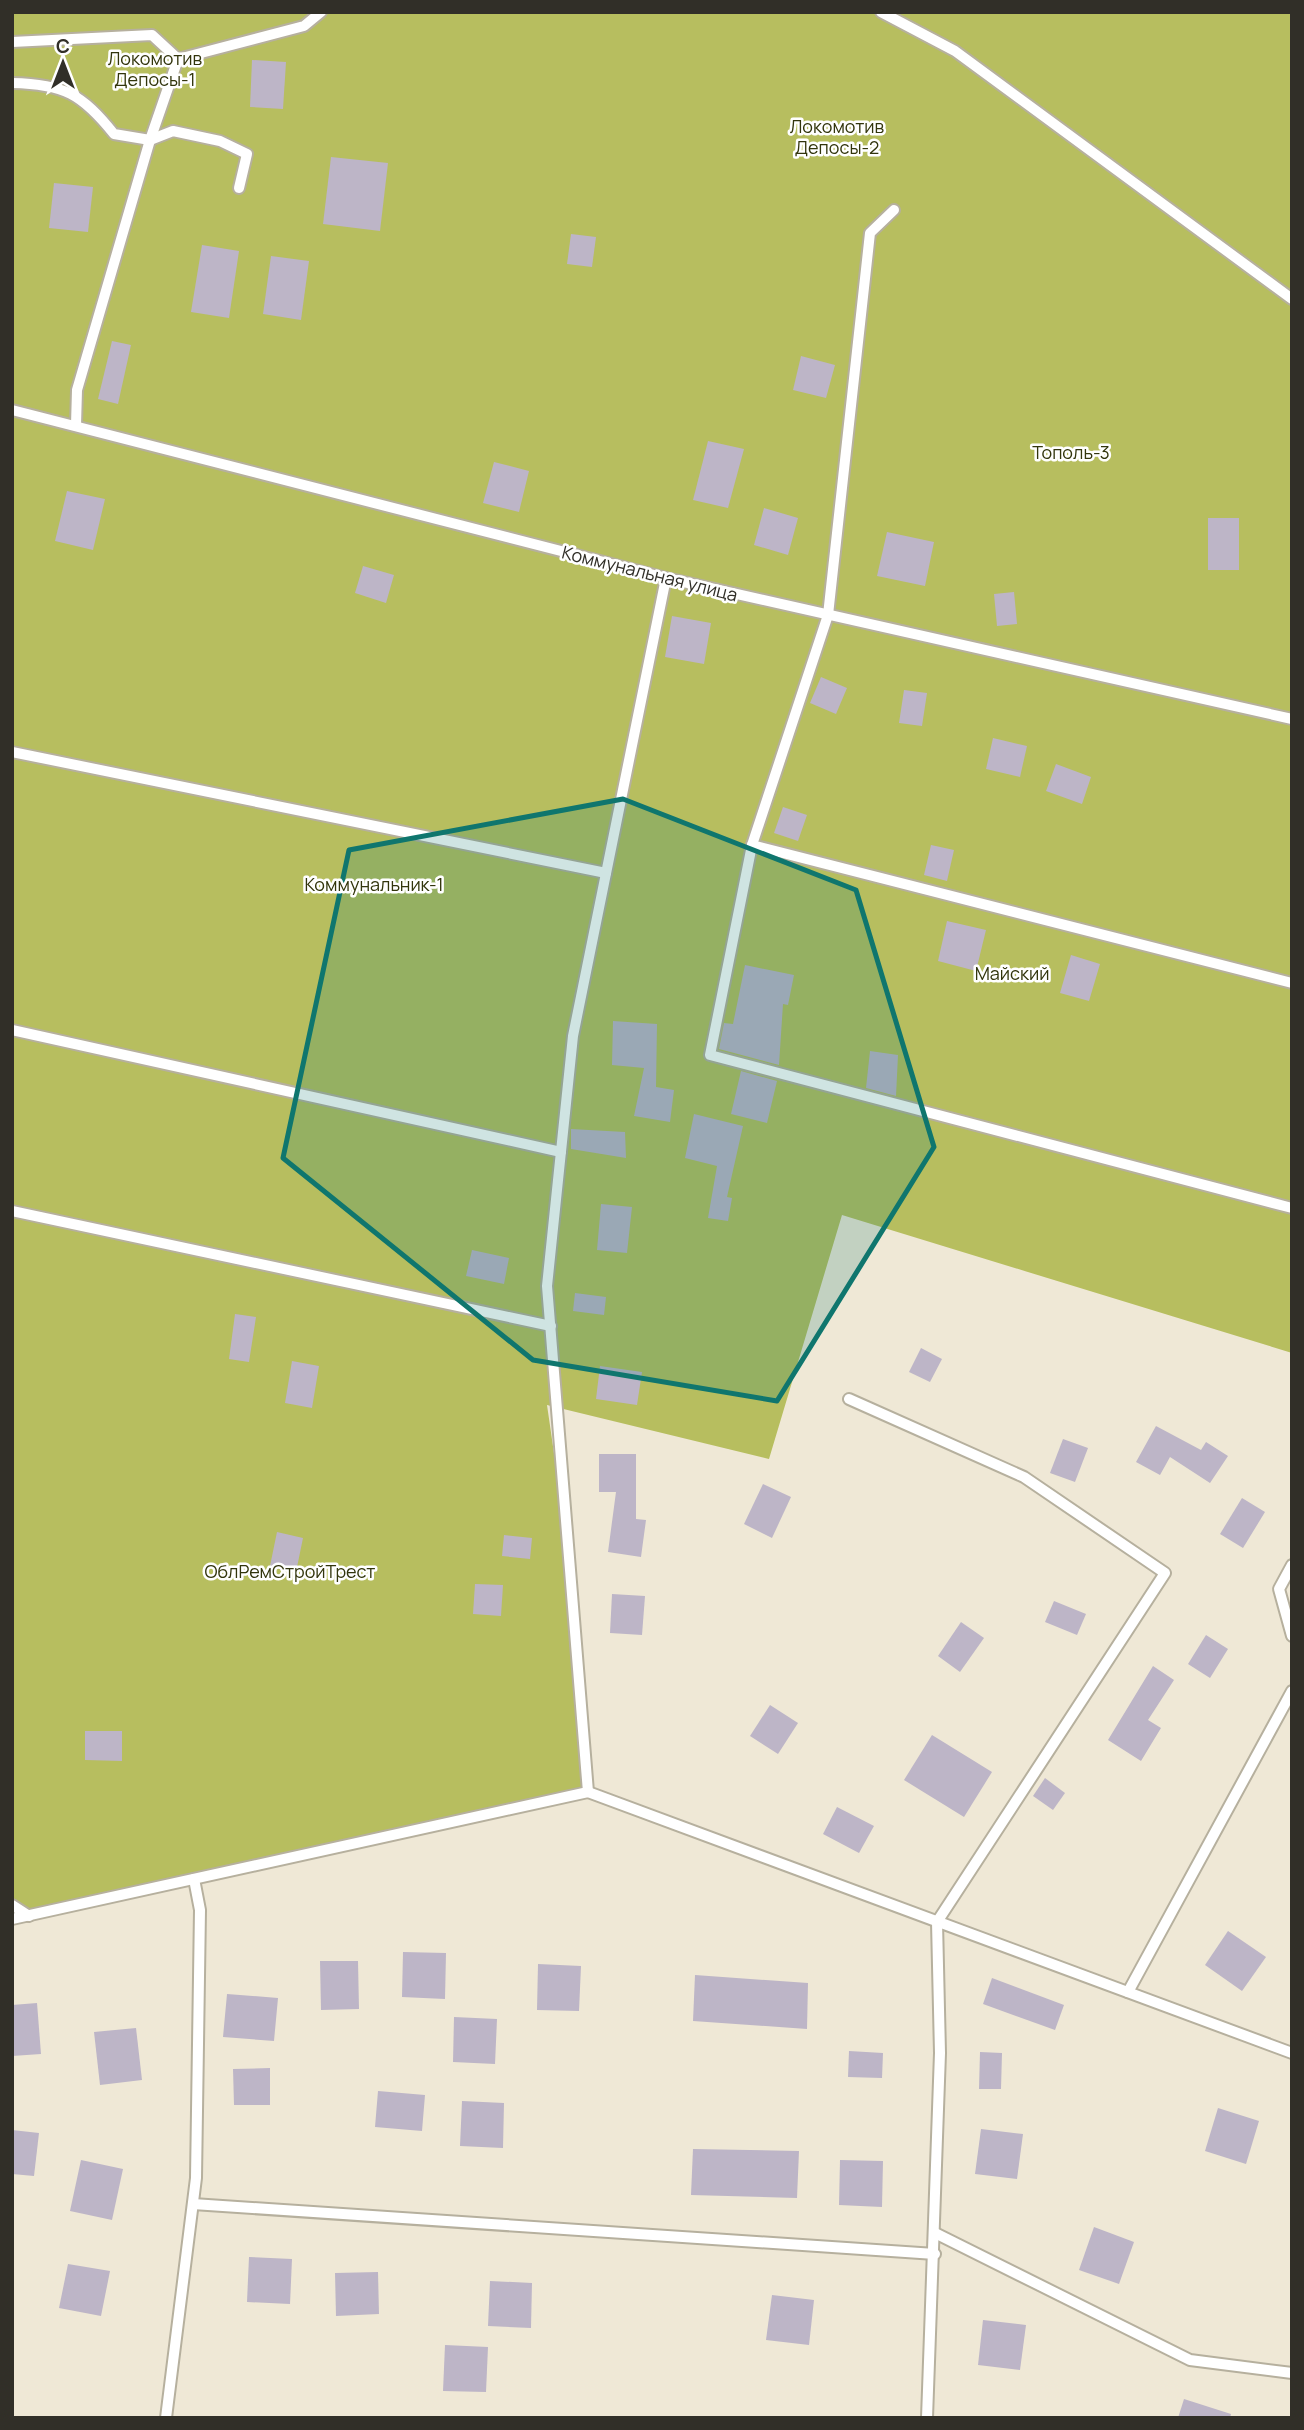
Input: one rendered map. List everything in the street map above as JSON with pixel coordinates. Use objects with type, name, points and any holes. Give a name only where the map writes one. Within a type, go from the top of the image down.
[{"type":"lane","points":[[178,59],[304,26],[321,12]]},
{"type":"lane","points":[[881,12],[955,51],[1292,299]]},
{"type":"lane","points":[[12,42],[152,35],[178,59]]},
{"type":"lane","points":[[76,425],[77,390],[150,139],[178,59]]},
{"type":"lane","points":[[12,83],[46,84],[90,104],[114,134],[150,139],[173,131],[220,141],[247,154],[239,188]]},
{"type":"lane","points":[[894,210],[870,233],[828,615],[752,845],[710,1055],[1292,1208]]},
{"type":"lane","name":"Коммунальная улица","points":[[12,410],[666,578],[1292,719]]},
{"type":"lane","points":[[588,1792],[547,1286],[573,1036],[666,578]]},
{"type":"lane","points":[[12,752],[606,873]]},
{"type":"lane","points":[[752,845],[1292,983]]},
{"type":"lane","points":[[12,1030],[561,1152]]},
{"type":"lane","points":[[12,1210],[551,1326]]},
{"type":"lane","points":[[849,1399],[1024,1477],[1165,1573],[937,1922],[940,2053],[935,2254],[927,2418]]},
{"type":"lane","points":[[1292,1564],[1279,1589],[1292,1636]]},
{"type":"lane","points":[[1128,1993],[1292,1691]]},
{"type":"lane","points":[[12,1919],[588,1792],[1292,2053]]},
{"type":"lane","points":[[166,2418],[193,2204],[200,1910],[194,1879]]},
{"type":"lane","points":[[12,1905],[29,1916]]},
{"type":"lane","points":[[193,2204],[935,2254]]},
{"type":"lane","points":[[935,2233],[1190,2360],[1292,2373]]},
{"type":"highlighted area","points":[[623,799],[856,890],[934,1147],[777,1401],[533,1360],[283,1158],[349,850]]},
{"type":"green space","points":[[12,12],[1292,12],[1292,1353],[842,1215],[769,1459],[547,1405],[572,1577],[588,1792],[12,1919]]},
{"type":"building","points":[[252,60],[286,62],[283,109],[250,107]]},
{"type":"building","points":[[331,157],[388,163],[380,231],[323,224]]},
{"type":"building","points":[[54,183],[93,187],[88,232],[49,228]]},
{"type":"building","points":[[571,234],[596,237],[592,267],[567,264]]},
{"type":"building","points":[[202,245],[239,251],[229,318],[191,312]]},
{"type":"building","points":[[271,256],[309,261],[301,320],[263,314]]},
{"type":"building","points":[[112,341],[131,345],[118,404],[98,399]]},
{"type":"building","points":[[801,356],[835,365],[826,398],[793,390]]},
{"type":"building","points":[[708,441],[744,449],[728,508],[693,500]]},
{"type":"building","points":[[494,462],[529,471],[519,512],[483,503]]},
{"type":"building","points":[[67,491],[105,499],[93,550],[55,541]]},
{"type":"building","points":[[764,508],[798,518],[788,555],[754,545]]},
{"type":"building","points":[[1208,518],[1239,518],[1239,570],[1208,570]]},
{"type":"building","points":[[887,532],[934,542],[925,586],[877,576]]},
{"type":"building","points":[[363,566],[394,575],[386,603],[355,593]]},
{"type":"building","points":[[1014,592],[1017,624],[997,626],[994,594]]},
{"type":"building","points":[[672,616],[711,623],[704,664],[665,657]]},
{"type":"building","points":[[821,677],[847,688],[836,714],[810,703]]},
{"type":"building","points":[[904,690],[927,693],[922,726],[899,723]]},
{"type":"building","points":[[993,738],[1027,746],[1020,777],[986,769]]},
{"type":"building","points":[[1056,764],[1091,777],[1082,804],[1046,791]]},
{"type":"building","points":[[783,807],[807,815],[798,841],[774,833]]},
{"type":"building","points":[[931,845],[954,850],[947,881],[924,875]]},
{"type":"building","points":[[947,921],[986,930],[976,971],[938,961]]},
{"type":"building","points":[[1071,955],[1100,964],[1089,1001],[1060,993]]},
{"type":"building","points":[[745,965],[794,975],[788,1005],[783,1004],[779,1065],[719,1049],[724,1023],[733,1024]]},
{"type":"building","points":[[613,1021],[657,1024],[656,1087],[674,1090],[670,1122],[634,1116],[644,1068],[612,1065]]},
{"type":"building","points":[[870,1051],[898,1055],[896,1096],[866,1088]]},
{"type":"building","points":[[741,1071],[777,1081],[767,1123],[731,1114]]},
{"type":"building","points":[[694,1114],[743,1126],[727,1197],[732,1198],[728,1221],[708,1218],[717,1166],[685,1158]]},
{"type":"building","points":[[571,1129],[625,1132],[626,1158],[571,1149]]},
{"type":"building","points":[[601,1204],[632,1207],[627,1253],[597,1250]]},
{"type":"building","points":[[472,1250],[509,1258],[504,1284],[466,1276]]},
{"type":"building","points":[[575,1293],[606,1297],[604,1315],[573,1311]]},
{"type":"building","points":[[235,1314],[256,1317],[249,1362],[229,1359]]},
{"type":"building","points":[[921,1348],[942,1359],[930,1382],[909,1372]]},
{"type":"building","points":[[292,1361],[319,1366],[312,1408],[285,1403]]},
{"type":"building","points":[[600,1366],[642,1372],[637,1405],[596,1399]]},
{"type":"building","points":[[1156,1426],[1201,1450],[1206,1442],[1228,1456],[1210,1483],[1170,1457],[1160,1475],[1136,1462]]},
{"type":"building","points":[[1063,1439],[1088,1448],[1075,1482],[1050,1473]]},
{"type":"building","points":[[599,1454],[636,1454],[636,1519],[646,1520],[641,1557],[608,1552],[616,1492],[599,1492]]},
{"type":"building","points":[[763,1484],[791,1497],[772,1538],[744,1524]]},
{"type":"building","points":[[1242,1498],[1265,1512],[1243,1548],[1220,1534]]},
{"type":"building","points":[[277,1532],[303,1538],[296,1572],[270,1566]]},
{"type":"building","points":[[504,1535],[532,1538],[530,1559],[502,1556]]},
{"type":"building","points":[[475,1584],[503,1585],[501,1616],[473,1614]]},
{"type":"building","points":[[612,1594],[645,1596],[642,1635],[610,1633]]},
{"type":"building","points":[[1054,1601],[1086,1614],[1077,1635],[1045,1622]]},
{"type":"building","points":[[961,1622],[984,1638],[960,1672],[938,1656]]},
{"type":"building","points":[[1206,1635],[1228,1649],[1210,1678],[1188,1664]]},
{"type":"building","points":[[1153,1666],[1174,1680],[1148,1720],[1161,1728],[1141,1761],[1108,1740]]},
{"type":"building","points":[[770,1705],[798,1723],[778,1754],[750,1736]]},
{"type":"building","points":[[85,1731],[122,1731],[122,1761],[85,1760]]},
{"type":"building","points":[[932,1735],[992,1772],[964,1817],[904,1780]]},
{"type":"building","points":[[1045,1778],[1065,1793],[1053,1810],[1033,1796]]},
{"type":"building","points":[[837,1807],[874,1826],[859,1853],[823,1834]]},
{"type":"building","points":[[1228,1931],[1266,1957],[1242,1991],[1205,1965]]},
{"type":"building","points":[[403,1952],[446,1953],[445,1999],[402,1997]]},
{"type":"building","points":[[320,1961],[358,1961],[359,2009],[321,2010]]},
{"type":"building","points":[[538,1964],[581,1966],[579,2011],[537,2010]]},
{"type":"building","points":[[695,1975],[808,1983],[807,2029],[693,2021]]},
{"type":"building","points":[[992,1978],[1064,2005],[1055,2030],[983,2004]]},
{"type":"building","points":[[227,1994],[278,1998],[274,2041],[223,2037]]},
{"type":"building","points":[[37,2003],[41,2054],[12,2056],[12,2005]]},
{"type":"building","points":[[454,2017],[497,2019],[495,2064],[453,2062]]},
{"type":"building","points":[[136,2028],[142,2080],[100,2085],[94,2032]]},
{"type":"building","points":[[849,2051],[883,2053],[882,2078],[848,2077]]},
{"type":"building","points":[[980,2052],[1002,2053],[1001,2089],[979,2089]]},
{"type":"building","points":[[270,2068],[270,2105],[234,2105],[233,2069]]},
{"type":"building","points":[[378,2091],[425,2095],[422,2131],[375,2127]]},
{"type":"building","points":[[462,2101],[504,2103],[503,2148],[460,2146]]},
{"type":"building","points":[[1218,2108],[1259,2121],[1246,2164],[1205,2151]]},
{"type":"building","points":[[981,2129],[1023,2134],[1017,2179],[975,2174]]},
{"type":"building","points":[[12,2130],[39,2133],[34,2176],[12,2174]]},
{"type":"building","points":[[693,2149],[799,2151],[797,2198],[691,2195]]},
{"type":"building","points":[[81,2160],[123,2169],[112,2220],[70,2211]]},
{"type":"building","points":[[840,2160],[883,2161],[882,2207],[839,2205]]},
{"type":"building","points":[[1094,2227],[1134,2242],[1119,2284],[1079,2270]]},
{"type":"building","points":[[249,2257],[292,2259],[290,2304],[247,2302]]},
{"type":"building","points":[[68,2264],[110,2271],[101,2316],[59,2308]]},
{"type":"building","points":[[378,2272],[379,2314],[336,2316],[335,2273]]},
{"type":"building","points":[[490,2281],[532,2283],[531,2328],[488,2326]]},
{"type":"building","points":[[772,2295],[814,2300],[809,2345],[766,2340]]},
{"type":"building","points":[[983,2320],[1026,2325],[1020,2370],[978,2365]]},
{"type":"building","points":[[445,2345],[488,2347],[486,2392],[443,2391]]},
{"type":"building","points":[[1184,2399],[1231,2414],[1230,2418],[1178,2418]]},
{"type":"park label","name":"Локомотив Депосы-1","points":[[155,68]]},
{"type":"park label","name":"Локомотив Депосы-2","points":[[837,136]]},
{"type":"park label","name":"Тополь-3","points":[[1071,452]]},
{"type":"park label","name":"Коммунальник-1","points":[[374,884]]},
{"type":"park label","name":"Майский","points":[[1012,973]]},
{"type":"park label","name":"ОблРемСтройТрест","points":[[290,1571]]}]
